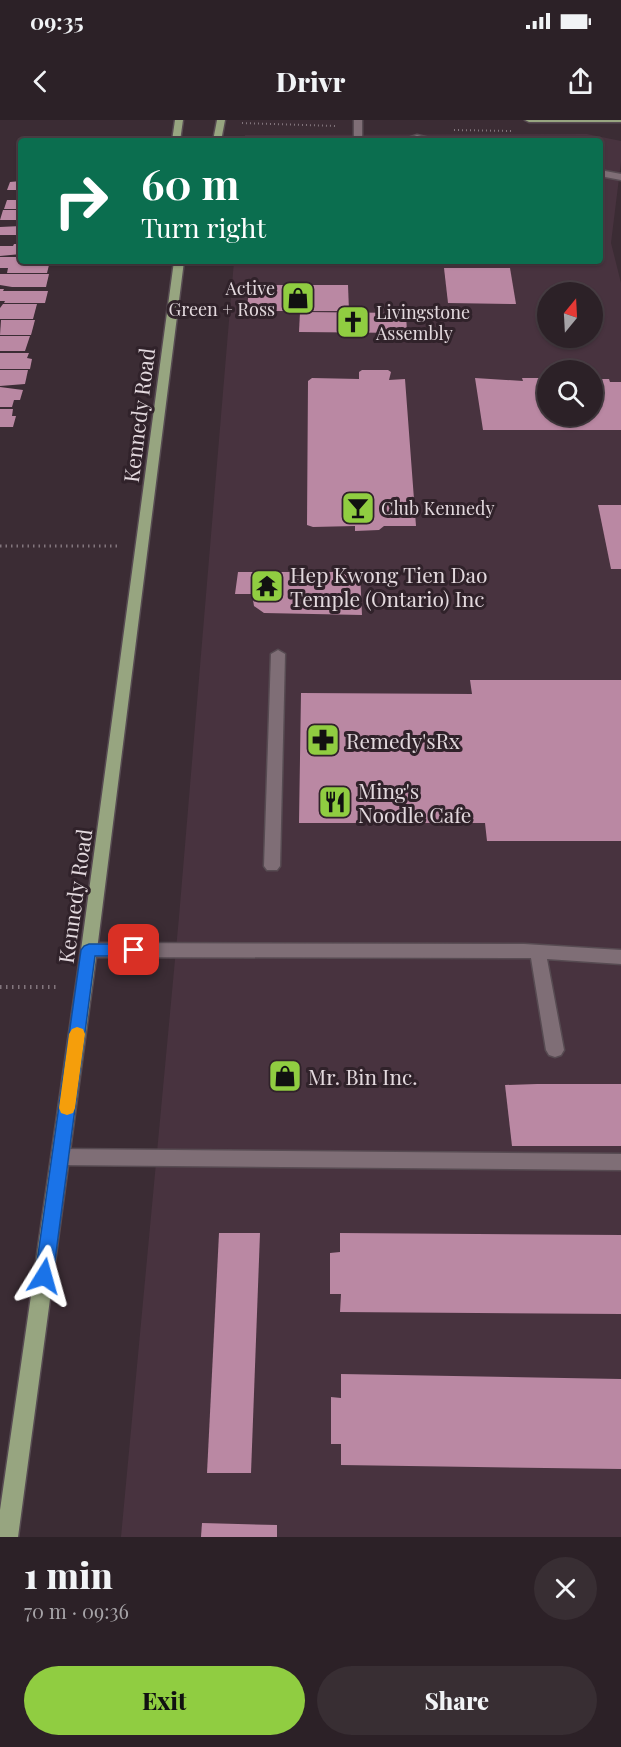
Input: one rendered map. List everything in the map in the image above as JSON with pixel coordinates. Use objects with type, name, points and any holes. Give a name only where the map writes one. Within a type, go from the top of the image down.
[{"type":"main road","points":[[176,138],[179,120]]},
{"type":"main road","points":[[218,138],[221,120]]},
{"type":"main road","points":[[529,120],[621,120]]},
{"type":"main road","name":"Kennedy Road","points":[[7,1537],[89,950],[179,264]]},
{"type":"lane","points":[[358,120],[358,138]]},
{"type":"lane","points":[[603,174],[621,177]]},
{"type":"lane","points":[[272,866],[278,654]]},
{"type":"lane","points":[[89,950],[538,952],[621,957]]},
{"type":"lane","points":[[538,952],[555,1050]]},
{"type":"lane","points":[[60,1157],[621,1162]]},
{"type":"path","points":[[0,546],[142,546]]},
{"type":"path","points":[[1,987],[83,987]]},
{"type":"shaded area","points":[[587,134],[621,141],[621,162],[611,243],[621,283],[621,1537],[121,1537],[179,917],[234,264],[603,264],[603,138],[244,138],[245,135]]},
{"type":"building","points":[[18,181],[18,190],[7,190],[10,182]]},
{"type":"building","points":[[7,200],[18,200],[18,209],[4,209]]},
{"type":"building","points":[[3,210],[18,210],[18,220],[0,220]]},
{"type":"building","points":[[18,226],[18,240],[16,240],[17,235],[0,235],[0,227]]},
{"type":"building","points":[[18,244],[18,254],[0,256],[0,246],[13,246]]},
{"type":"building","points":[[0,257],[18,257],[18,264],[49,264],[47,273],[7,273],[8,268],[0,268]]},
{"type":"building","points":[[444,268],[510,268],[516,304],[448,303]]},
{"type":"building","points":[[0,274],[49,274],[46,287],[12,287],[0,285]]},
{"type":"building","name":"Active Green + Ross","points":[[249,285],[348,285],[349,311],[247,311]]},
{"type":"building","points":[[0,289],[4,289],[3,291],[48,291],[45,303],[4,303],[5,301],[0,301]]},
{"type":"building","points":[[3,304],[37,304],[33,319],[0,319],[0,308]]},
{"type":"building","name":"Livingstone Assembly","points":[[300,312],[406,313],[407,333],[299,332]]},
{"type":"building","points":[[1,320],[35,320],[31,335],[0,335]]},
{"type":"building","points":[[0,336],[30,336],[25,351],[0,351]]},
{"type":"building","points":[[0,353],[29,353],[27,358],[32,359],[30,369],[0,369]]},
{"type":"building","points":[[0,370],[28,370],[25,384],[0,386]]},
{"type":"building","points":[[388,370],[391,372],[389,380],[405,379],[416,526],[384,526],[379,530],[355,531],[355,526],[313,527],[307,525],[308,381],[312,378],[359,379],[359,372]]},
{"type":"building","points":[[475,378],[523,381],[522,378],[537,378],[537,426],[603,426],[603,379],[609,379],[610,382],[621,382],[621,430],[483,430]]},
{"type":"building","points":[[0,387],[23,390],[20,400],[14,400],[12,407],[0,407]]},
{"type":"building","points":[[0,409],[13,409],[12,416],[16,416],[13,427],[0,427]]},
{"type":"building","points":[[598,505],[621,505],[621,569],[611,569]]},
{"type":"building","points":[[238,572],[360,572],[362,615],[264,613],[254,606],[252,594],[235,594]]},
{"type":"building","points":[[470,680],[621,680],[621,841],[487,841],[485,823],[299,823],[301,693],[472,694]]},
{"type":"building","points":[[621,1084],[621,1146],[512,1146],[505,1085]]},
{"type":"building","points":[[219,1233],[260,1233],[251,1473],[207,1473]]},
{"type":"building","points":[[340,1233],[621,1235],[621,1314],[340,1312],[341,1294],[330,1294],[330,1253],[340,1252]]},
{"type":"building","points":[[341,1374],[621,1379],[621,1469],[341,1465],[341,1444],[331,1444],[331,1397],[341,1398]]},
{"type":"building","points":[[202,1523],[277,1525],[277,1537],[201,1537]]},
{"type":"slow traffic","points":[[67,1108],[77,1034]]},
{"type":"place","name":"Active Green + Ross","points":[[298,298]]},
{"type":"place","name":"Livingstone Assembly","points":[[353,322]]},
{"type":"place","name":"Club Kennedy","points":[[358,508]]},
{"type":"place","name":"Hep Kwong Tien Dao Temple (Ontario) Inc","points":[[267,586]]},
{"type":"place","name":"Remedy'sRx","points":[[323,740]]},
{"type":"place","name":"Ming's Noodle Cafe","points":[[335,802]]},
{"type":"place","name":"Mr. Bin Inc.","points":[[285,1076]]},
{"type":"route","points":[[44,1276],[89,950],[134,950]]}]
